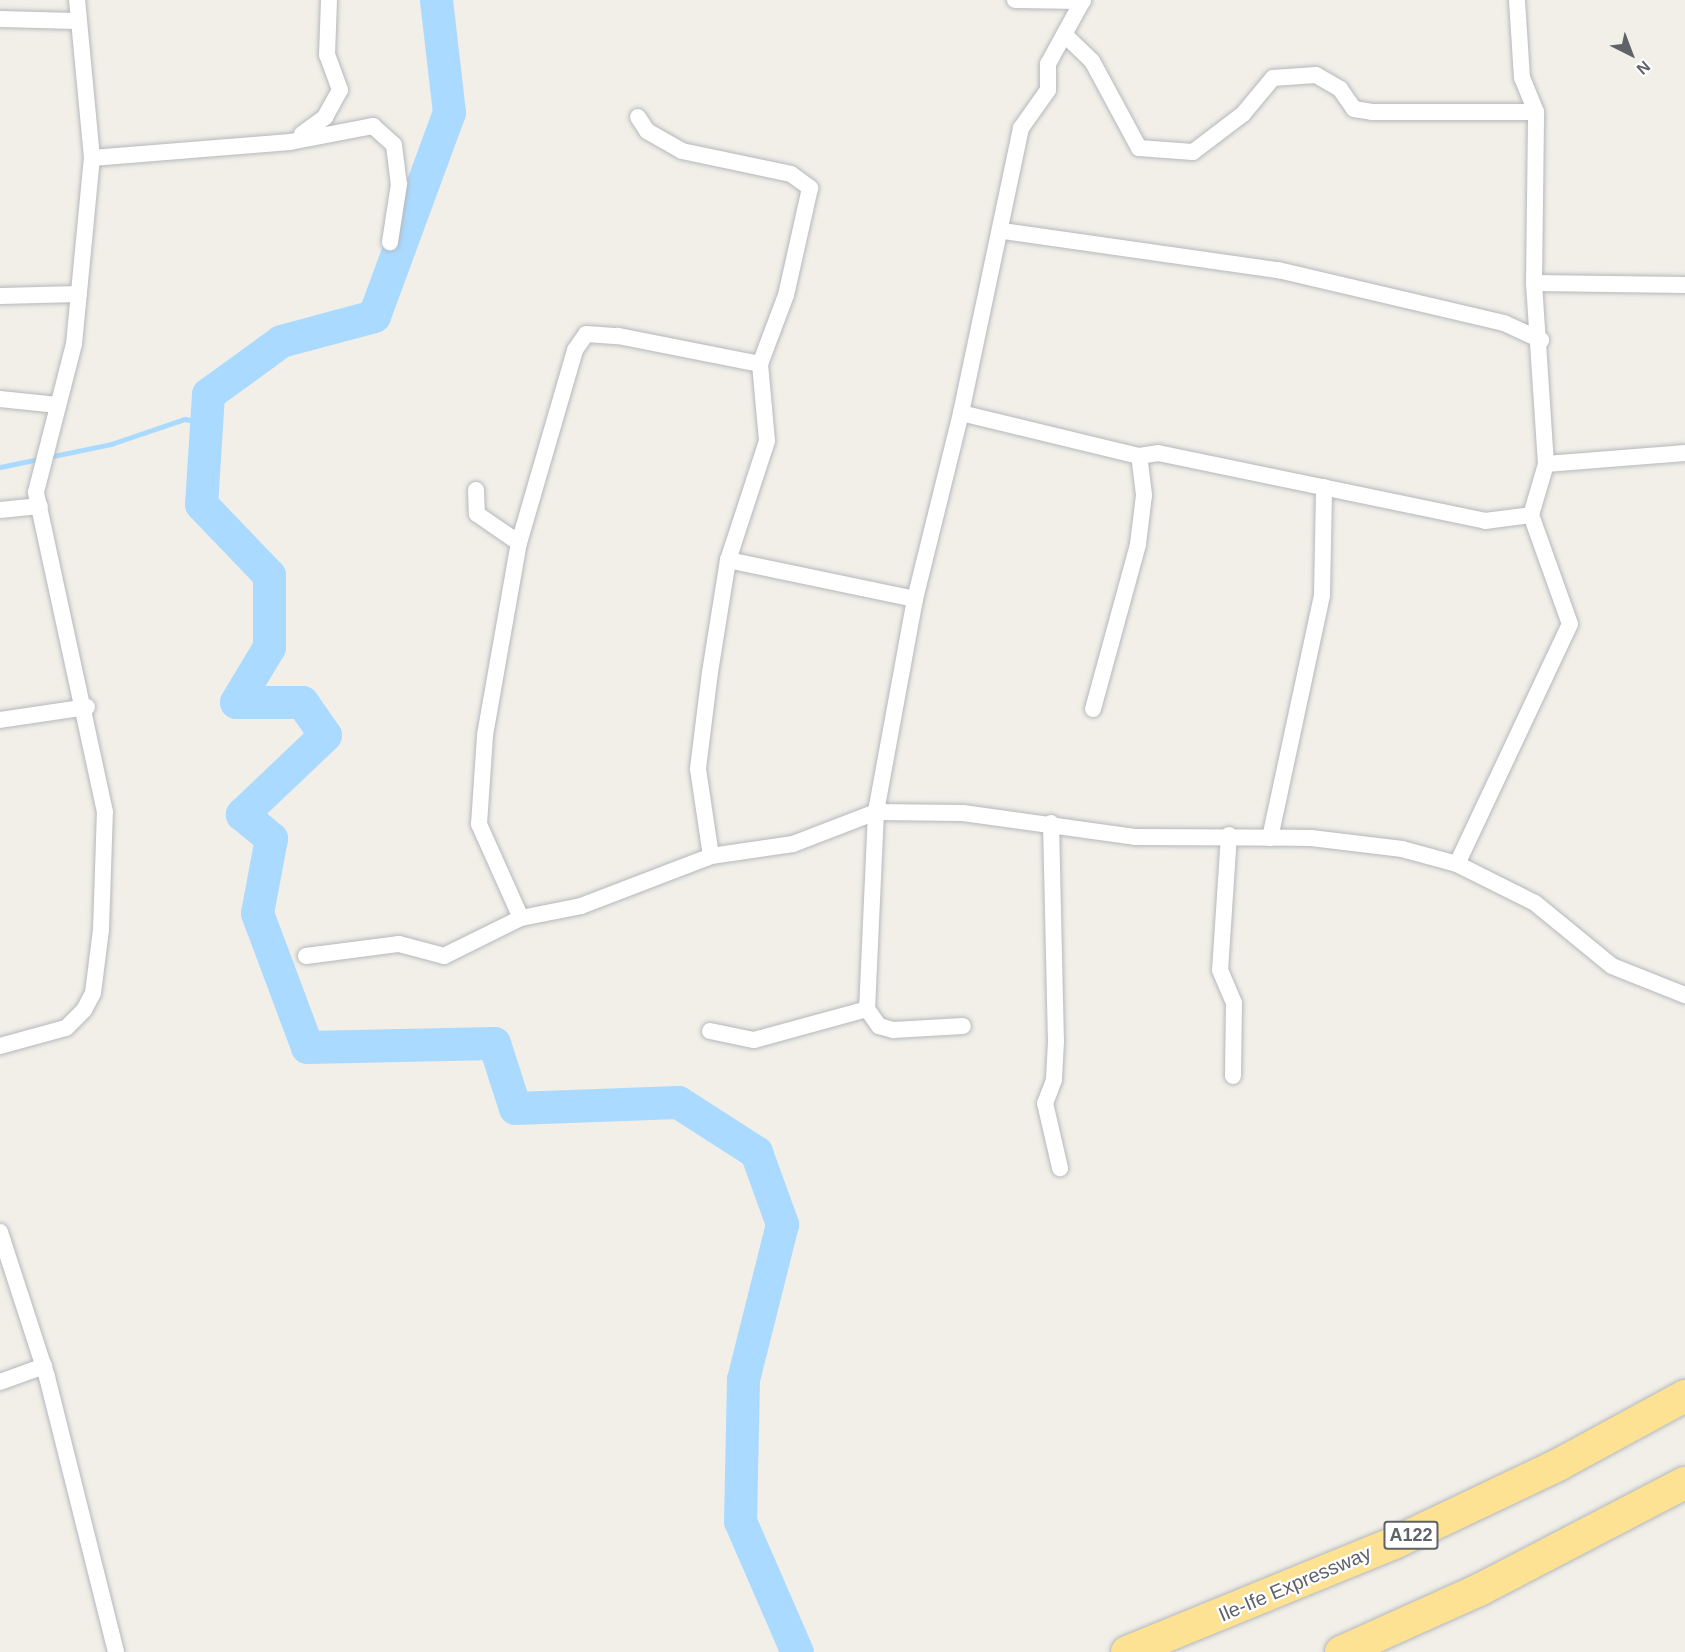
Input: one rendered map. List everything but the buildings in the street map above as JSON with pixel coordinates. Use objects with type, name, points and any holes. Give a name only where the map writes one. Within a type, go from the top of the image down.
[{"type":"highway","name":"Ile-Ife Expressway","points":[[1127,1652],[1394,1543],[1558,1465],[1685,1396]]},
{"type":"highway","points":[[1341,1652],[1480,1589],[1685,1483]]},
{"type":"street","points":[[0,1046],[66,1028],[93,993],[105,812],[87,707],[36,492],[58,405],[79,294],[92,158],[76,21],[77,0]]},
{"type":"street","points":[[290,142],[325,117],[340,90],[327,55],[329,0]]},
{"type":"street","points":[[963,1026],[893,1030],[879,1026],[867,1009],[876,812],[915,599],[1003,231],[1021,128],[1048,90],[1048,64],[1066,36],[1083,1],[1015,0]]},
{"type":"street","points":[[1457,864],[1570,624],[1531,515],[1546,464],[1541,340],[1534,283],[1536,112],[1522,78],[1517,0]]},
{"type":"street","points":[[0,19],[76,21]]},
{"type":"street","points":[[1066,36],[1092,61],[1139,148],[1193,152],[1243,114],[1273,78],[1316,75],[1340,88],[1354,109],[1371,112],[1536,112]]},
{"type":"street","points":[[638,117],[646,131],[682,151],[791,174],[810,188],[786,295],[760,364],[767,441],[728,560],[698,770],[711,856]]},
{"type":"street","points":[[92,158],[290,142],[373,126],[394,145],[399,184],[390,242]]},
{"type":"street","points":[[1003,231],[1278,270],[1504,323],[1541,340]]},
{"type":"street","points":[[1534,283],[1685,285]]},
{"type":"street","points":[[0,296],[79,294]]},
{"type":"street","points":[[521,918],[479,824],[485,735],[519,543],[575,350],[586,334],[760,364]]},
{"type":"street","points":[[0,399],[58,405]]},
{"type":"street","points":[[961,413],[1139,456],[1158,453],[1485,521],[1531,515]]},
{"type":"street","points":[[1546,464],[1685,453]]},
{"type":"street","points":[[1093,709],[1138,544],[1144,495],[1139,456]]},
{"type":"street","points":[[1270,838],[1322,595],[1324,487]]},
{"type":"street","points":[[476,490],[477,514],[519,543]]},
{"type":"street","points":[[0,510],[39,506]]},
{"type":"street","points":[[728,560],[915,599]]},
{"type":"street","points":[[0,720],[87,707]]},
{"type":"street","points":[[306,956],[399,944],[444,956],[521,918],[581,906],[711,856],[793,844],[876,812],[1051,822],[1136,837],[1229,836],[1402,849],[1457,864],[1534,903],[1612,966],[1685,994]]},
{"type":"street","points":[[1051,822],[1056,1041],[1053,1080],[1045,1103],[1060,1168]]},
{"type":"street","points":[[1229,836],[1220,970],[1234,1003],[1233,1076]]},
{"type":"street","points":[[710,1030],[754,1040],[867,1009]]},
{"type":"street","points":[[0,1233],[44,1366],[116,1652]]},
{"type":"street","points":[[0,1382],[44,1366]]},
{"type":"waterway","points":[[436,0],[449,112],[374,316],[281,341],[208,394],[201,504],[269,575],[269,647],[236,702],[302,702],[325,735],[242,814],[271,838],[257,913],[307,1047],[494,1043],[515,1108],[678,1102],[756,1152],[782,1224],[743,1379],[740,1521],[797,1652]]},
{"type":"waterway","points":[[0,467],[111,444],[185,419],[206,424]]}]
